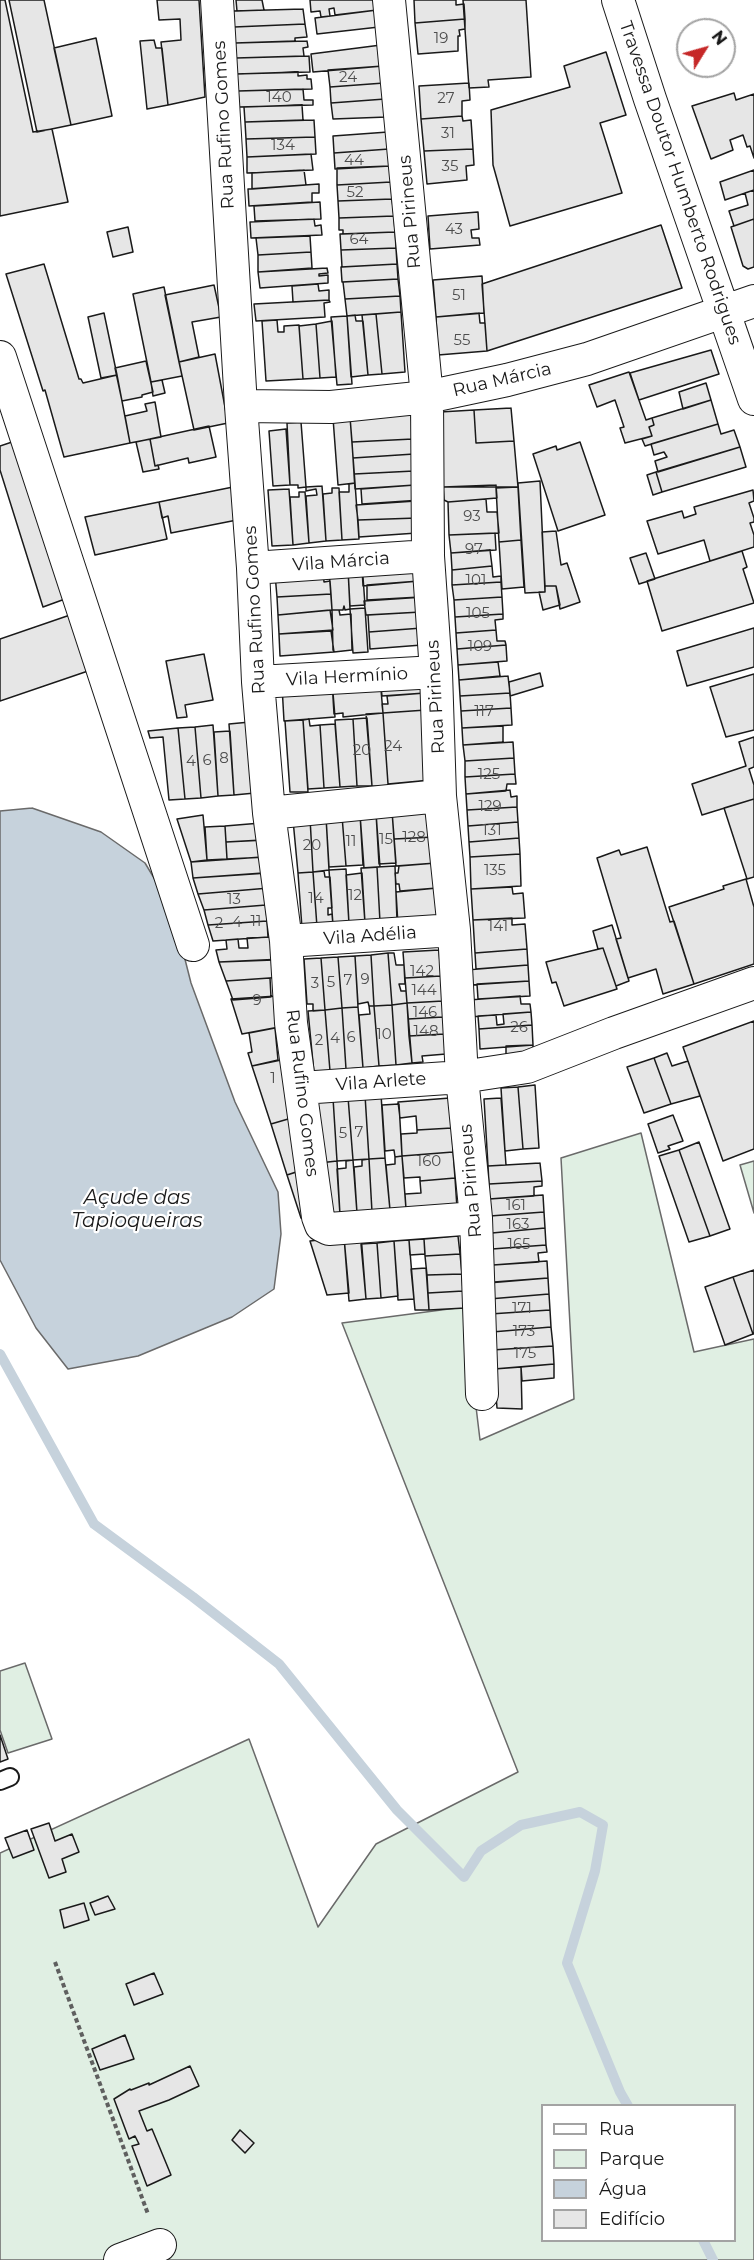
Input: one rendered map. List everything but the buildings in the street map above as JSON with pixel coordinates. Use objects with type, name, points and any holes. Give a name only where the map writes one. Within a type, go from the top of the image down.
[{"type":"street","name":"Rua Rufino Gomes","points":[[217,0],[253,568],[258,682],[269,813],[286,941],[291,1023],[318,1217],[321,1225],[329,1229],[476,1218]]},
{"type":"street","name":"Rua Pirineus","points":[[389,0],[428,397],[428,556],[436,672],[440,796],[454,930],[462,1077],[476,1218],[482,1394]]},
{"type":"street","name":"Travessa Doutor Humberto Rodrigues","points":[[618,0],[754,399]]},
{"type":"street","name":"Rua Márcia","points":[[241,406],[331,407],[428,397],[507,380],[587,359],[754,301]]},
{"type":"street","points":[[0,357],[193,945]]},
{"type":"street","name":"Vila Márcia","points":[[253,568],[428,556]]},
{"type":"street","name":"Vila Hermínio","points":[[258,682],[436,672]]},
{"type":"street","points":[[269,813],[440,796]]},
{"type":"street","name":"Vila Adélia","points":[[286,941],[454,930]]},
{"type":"street","name":"Vila Arlete","points":[[301,1088],[462,1077],[527,1068],[614,1033],[754,983]]},
{"type":"street","points":[[120,2260],[160,2245]]},
{"type":"path","points":[[55,1962],[160,2245]]},
{"type":"green space","points":[[641,1133],[694,1352],[754,1339],[754,2260],[0,2260],[0,1853],[249,1739],[318,1927],[376,1844],[518,1772],[342,1323],[464,1307],[480,1440],[574,1399],[561,1158]]},
{"type":"green space","points":[[754,1161],[754,1213],[740,1165]]},
{"type":"green space","points":[[25,1663],[52,1739],[8,1753],[0,1730],[0,1671]]},
{"type":"water","name":"Açude das Tapioqueiras","points":[[32,808],[101,832],[145,863],[172,908],[191,983],[235,1102],[278,1192],[281,1234],[274,1289],[232,1317],[138,1356],[68,1369],[36,1328],[0,1260],[0,811]]},
{"type":"waterway","points":[[0,1354],[94,1524],[279,1664],[397,1810],[464,1877],[481,1851],[521,1825],[580,1812],[603,1825],[595,1871],[567,1963],[627,2104]]},
{"type":"waterway","points":[[704,2242],[713,2260]]}]
